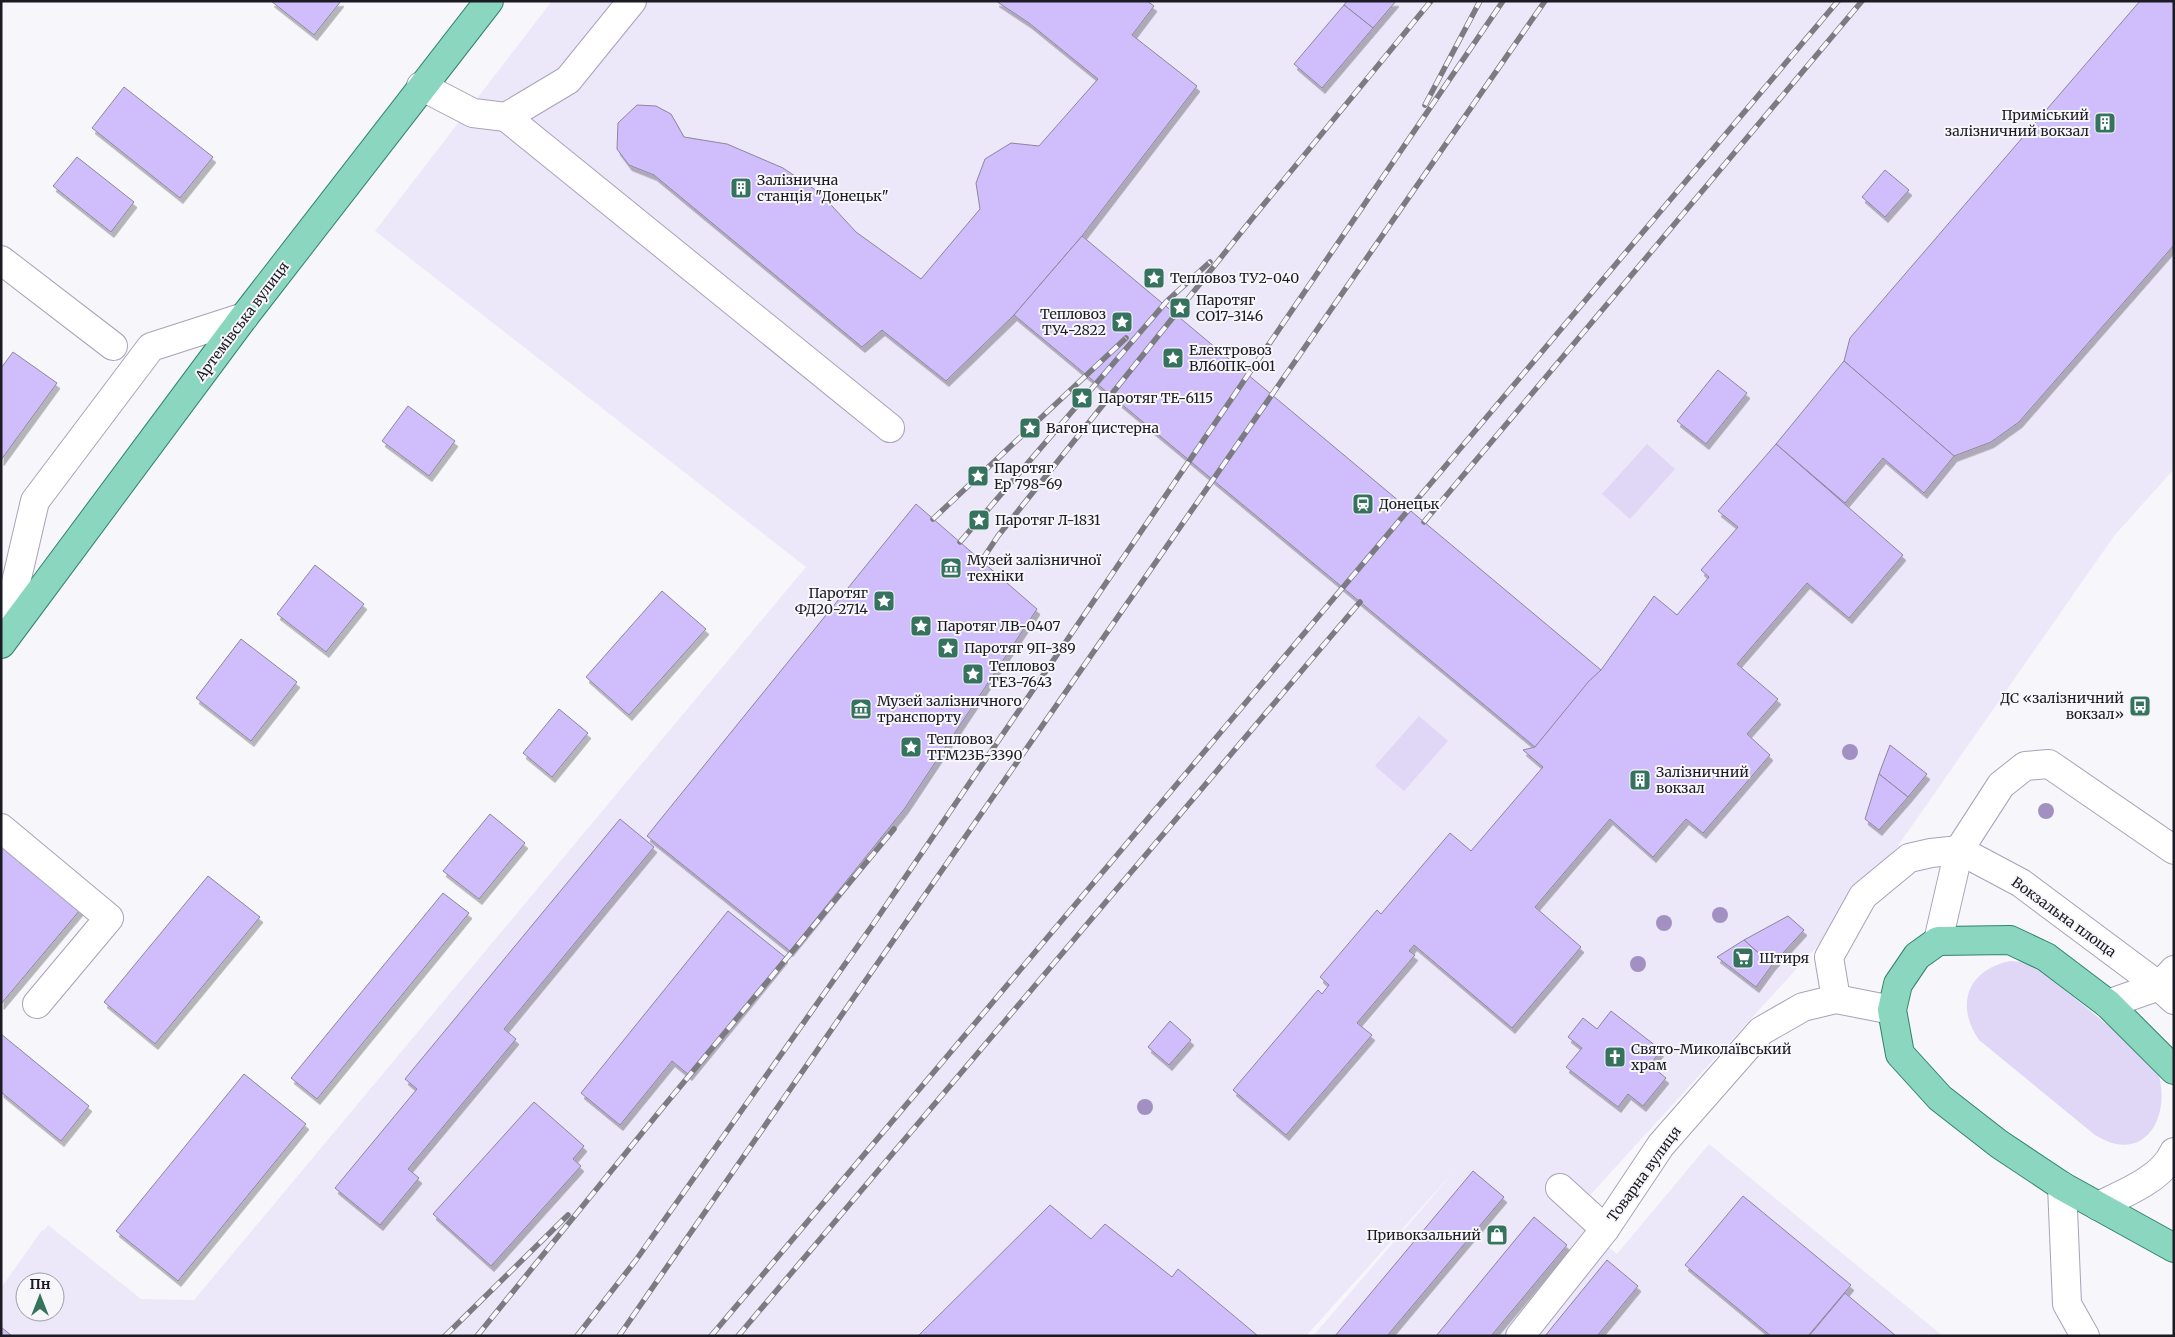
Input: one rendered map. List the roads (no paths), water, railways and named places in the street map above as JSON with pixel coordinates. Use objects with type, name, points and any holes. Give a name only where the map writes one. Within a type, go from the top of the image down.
[{"type":"main road","name":"Артемівська вулиця","points":[[2,643],[244,317],[421,86],[489,1]]},
{"type":"main road","points":[[2170,1246],[2062,1186],[1999,1144],[1940,1098],[1900,1054],[1892,1010],[1898,984],[1917,956],[1938,942],[2010,940],[2046,957],[2108,1004],[2174,1070]]},
{"type":"street","points":[[506,117],[568,80],[632,1]]},
{"type":"street","points":[[421,86],[473,113],[506,117],[890,428]]},
{"type":"street","points":[[1,260],[113,346]]},
{"type":"street","points":[[2,643],[35,500],[151,347],[244,317]]},
{"type":"street","points":[[1938,942],[1959,850],[2001,785],[2025,766],[2049,764],[2174,850]]},
{"type":"street","points":[[1,828],[108,918],[37,1004]]},
{"type":"street","points":[[1836,999],[1829,957],[1862,896],[1909,858],[1959,850]]},
{"type":"street","name":"Вокзальна площа","points":[[1959,850],[2021,883],[2169,985]]},
{"type":"street","points":[[2108,1004],[2169,985]]},
{"type":"street","name":"Товарна вулиця","points":[[1520,1336],[1604,1229],[1661,1145],[1761,1031],[1803,1007],[1836,999],[1892,1010]]},
{"type":"street","points":[[2098,1206],[2141,1186],[2170,1160],[2174,1152]]},
{"type":"street","points":[[2062,1186],[2067,1304],[2085,1336]]},
{"type":"street","points":[[1560,1188],[1604,1229]]},
{"type":"railway","points":[[982,560],[998,536],[1255,215],[1431,1]]},
{"type":"railway","points":[[1425,105],[1480,1]]},
{"type":"railway","points":[[577,1336],[636,1260],[874,923],[1503,1]]},
{"type":"railway","points":[[619,1336],[1545,1]]},
{"type":"railway","points":[[711,1336],[1838,1]]},
{"type":"railway","points":[[1424,522],[1862,1]]},
{"type":"railway","points":[[960,542],[1167,301],[1210,262]]},
{"type":"railway","points":[[933,519],[1126,338]]},
{"type":"railway","points":[[738,1336],[1360,602]]},
{"type":"railway","points":[[477,1336],[664,1106],[894,829]]},
{"type":"railway","points":[[445,1336],[568,1215]]},
{"type":"place","name":"Приміський залізничний вокзал","points":[[2105,123]]},
{"type":"place","name":"Залізнична станція \"Донецьк\"","points":[[741,188]]},
{"type":"place","name":"Тепловоз ТУ2-040","points":[[1154,278]]},
{"type":"place","name":"Паротяг СО17-3146","points":[[1180,308]]},
{"type":"place","name":"Тепловоз ТУ4-2822","points":[[1122,322]]},
{"type":"place","name":"Електровоз ВЛ60ПК-001","points":[[1173,358]]},
{"type":"place","name":"Паротяг ТЕ-6115","points":[[1082,398]]},
{"type":"place","name":"Вагон цистерна","points":[[1030,428]]},
{"type":"place","name":"Паротяг Ер 798-69","points":[[978,476]]},
{"type":"place","name":"Донецьк","points":[[1363,504]]},
{"type":"place","name":"Паротяг Л-1831","points":[[979,520]]},
{"type":"place","name":"Музей залізничної техніки","points":[[951,568]]},
{"type":"place","name":"Паротяг ФД20-2714","points":[[884,601]]},
{"type":"place","name":"Паротяг ЛВ-0407","points":[[921,626]]},
{"type":"place","name":"Паротяг 9П-389","points":[[948,648]]},
{"type":"place","name":"Тепловоз ТЕЗ-7643","points":[[973,674]]},
{"type":"place","name":"ДС «залізничний вокзал»","points":[[2140,706]]},
{"type":"place","name":"Музей залізничного транспорту","points":[[861,709]]},
{"type":"place","name":"Тепловоз ТГМ23Б-3390","points":[[911,747]]},
{"type":"place","name":"Залізничний вокзал","points":[[1640,780]]},
{"type":"place","name":"Штиря","points":[[1743,958]]},
{"type":"place","name":"Свято-Миколаївський храм","points":[[1615,1057]]},
{"type":"place","name":"Привокзальний","points":[[1497,1235]]}]
